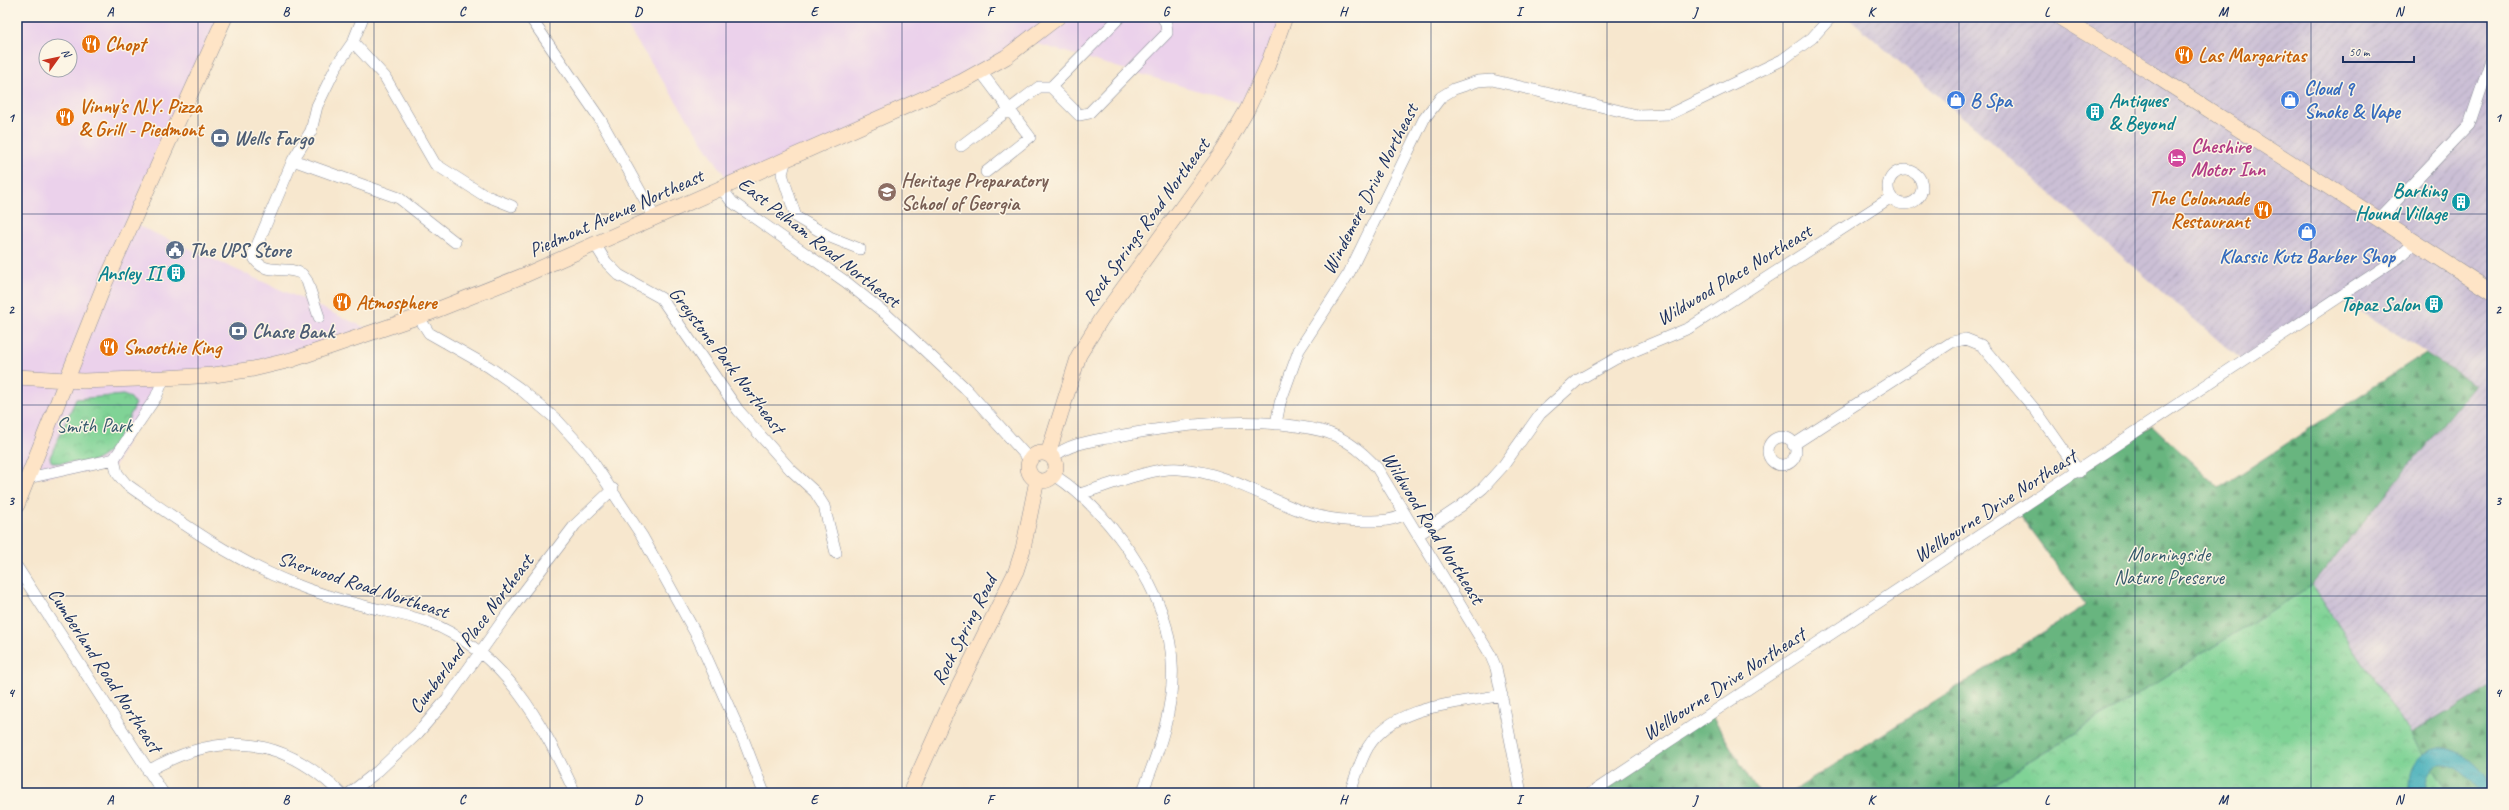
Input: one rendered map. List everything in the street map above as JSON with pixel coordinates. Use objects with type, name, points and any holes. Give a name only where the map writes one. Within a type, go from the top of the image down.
[{"type":"main road","points":[[17,505],[64,380],[142,198],[225,17]]},
{"type":"main road","name":"Piedmont Avenue Northeast","points":[[17,377],[64,380],[164,378],[214,375],[253,369],[291,360],[418,316],[655,218],[981,72],[1028,42],[1058,17]]},
{"type":"main road","name":"Rock Springs Road Northeast","points":[[1050,455],[1079,355],[1101,320],[1223,152],[1247,110],[1267,67],[1285,17]]},
{"type":"main road","points":[[2059,17],[2150,72],[2492,292]]},
{"type":"main road","points":[[1039,453],[1050,455],[1056,466],[1054,475],[1046,480],[1037,480],[1029,470],[1030,460],[1039,453]]},
{"type":"main road","name":"Rock Spring Road","points":[[910,793],[949,706],[1016,571],[1023,549],[1037,480]]},
{"type":"street","points":[[318,317],[307,281],[302,274],[265,268],[259,264],[253,255],[293,160],[311,131],[317,106],[337,65],[353,42],[363,17]]},
{"type":"street","points":[[530,17],[600,119],[655,218]]},
{"type":"street","points":[[1051,87],[1120,17]]},
{"type":"street","points":[[961,146],[1039,87],[1051,87],[1079,115],[1089,114],[1167,33],[1166,23],[1162,17]]},
{"type":"street","name":"Windemere Drive Northeast","points":[[1276,424],[1280,403],[1299,350],[1349,272],[1424,119],[1441,97],[1466,84],[1492,80],[1637,115],[1670,114],[1782,60],[1812,38],[1831,17]]},
{"type":"street","points":[[353,42],[385,77],[435,164],[482,194],[512,206]]},
{"type":"street","points":[[2378,220],[2469,125],[2492,57]]},
{"type":"street","points":[[981,72],[1030,137],[986,172]]},
{"type":"street","points":[[786,159],[782,174],[796,217],[830,237],[860,249]]},
{"type":"street","points":[[293,160],[399,198],[455,242]]},
{"type":"street","name":"East Pelham Road Northeast","points":[[721,188],[732,202],[846,282],[887,315],[965,388],[1030,460]]},
{"type":"street","name":"Wildwood Place Northeast","points":[[1418,535],[1461,506],[1483,488],[1503,466],[1540,414],[1578,380],[1615,359],[1689,328],[1890,198]]},
{"type":"street","name":"Wellbourne Drive Northeast","points":[[1591,793],[2079,472],[2398,258],[2414,243]]},
{"type":"street","name":"Greystone Park Northeast","points":[[595,244],[606,262],[619,275],[661,298],[738,410],[791,470],[815,492],[824,506],[836,553]]},
{"type":"street","points":[[418,316],[429,333],[489,367],[539,403],[587,453],[613,489],[667,580],[697,636],[744,741],[764,793]]},
{"type":"street","points":[[1793,444],[1952,342],[1966,339],[1981,345],[2018,387],[2079,472]]},
{"type":"street","points":[[28,478],[114,459],[156,397],[164,378]]},
{"type":"street","name":"Wildwood Road Northeast","points":[[1050,455],[1074,444],[1135,433],[1215,424],[1276,424],[1323,432],[1354,446],[1377,468],[1490,654],[1502,696],[1521,793]]},
{"type":"street","name":"Sherwood Road Northeast","points":[[114,459],[117,473],[126,484],[202,536],[257,568],[327,595],[428,622],[457,636],[481,652],[503,672],[521,693],[562,765],[575,793]]},
{"type":"street","points":[[1080,494],[1162,470],[1179,468],[1230,481],[1297,510],[1326,518],[1353,521],[1387,521],[1405,514]]},
{"type":"street","points":[[1054,475],[1080,494],[1121,539],[1142,570],[1153,590],[1169,638],[1172,688],[1168,718],[1160,749],[1142,793]]},
{"type":"street","name":"Cumberland Place Northeast","points":[[350,793],[378,771],[418,733],[447,699],[575,525],[613,489]]},
{"type":"street","name":"Cumberland Road Northeast","points":[[17,567],[163,793]]},
{"type":"street","points":[[1350,793],[1369,746],[1392,723],[1420,711],[1502,696]]},
{"type":"street","points":[[148,771],[173,757],[198,748],[225,744],[252,745],[278,751],[303,762],[325,778],[340,793]]},
{"type":"shaded area","points":[[17,17],[226,17],[134,224],[375,332],[261,367],[159,379],[114,468],[24,479],[17,499]]},
{"type":"shaded area","points":[[638,17],[1285,17],[1250,106],[1024,40],[946,91],[731,185],[625,23]]},
{"type":"shaded area","points":[[1848,17],[2492,17],[2492,686],[2410,734],[2312,585],[2475,384],[2337,296],[2243,362]]},
{"type":"green space","name":"Morningside Nature Preserve","points":[[2425,353],[2475,384],[2312,585],[1980,793],[1790,793],[2086,605],[2018,513],[2152,425],[2219,488]]},
{"type":"green space","name":"Smith Park","points":[[123,395],[131,398],[135,404],[134,408],[117,440],[105,454],[89,462],[55,463],[51,461],[50,457],[76,399]]},
{"type":"green space","name":"Morningside Nature Preserve","points":[[2312,585],[2449,793],[1980,793]]},
{"type":"green space","points":[[2492,686],[2492,793],[2449,793],[2410,734]]},
{"type":"green space","points":[[1710,713],[1758,793],[1591,793]]},
{"type":"water","points":[[2443,747],[2450,748],[2458,752],[2474,763],[2487,778],[2491,786],[2492,793],[2481,793],[2465,775],[2457,769],[2448,764],[2440,764],[2434,768],[2429,777],[2426,793],[2410,793],[2411,775],[2416,762],[2426,753]]},
{"type":"place","name":"Chopt","points":[[91,44]]},
{"type":"place","name":"Las Margaritas","points":[[2184,55]]},
{"type":"place","name":"B Spa","points":[[1956,100]]},
{"type":"place","name":"Cloud 9 Smoke & Vape","points":[[2290,100]]},
{"type":"place","name":"Antiques & Beyond","points":[[2095,112]]},
{"type":"place","name":"Vinny's N.Y. Pizza & Grill - Piedmont","points":[[65,117]]},
{"type":"place","name":"Wells Fargo","points":[[220,138]]},
{"type":"place","name":"Cheshire Motor Inn","points":[[2177,158]]},
{"type":"place","name":"Heritage Preparatory School of Georgia","points":[[887,192]]},
{"type":"place","name":"Barking Hound Village","points":[[2461,202]]},
{"type":"place","name":"The Colonnade Restaurant","points":[[2263,210]]},
{"type":"place","name":"Klassic Kutz Barber Shop","points":[[2307,232]]},
{"type":"place","name":"The UPS Store","points":[[175,250]]},
{"type":"place","name":"Ansley II","points":[[176,273]]},
{"type":"place","name":"Atmosphere","points":[[342,302]]},
{"type":"place","name":"Topaz Salon","points":[[2434,304]]},
{"type":"place","name":"Chase Bank","points":[[238,331]]},
{"type":"place","name":"Smoothie King","points":[[109,347]]}]
